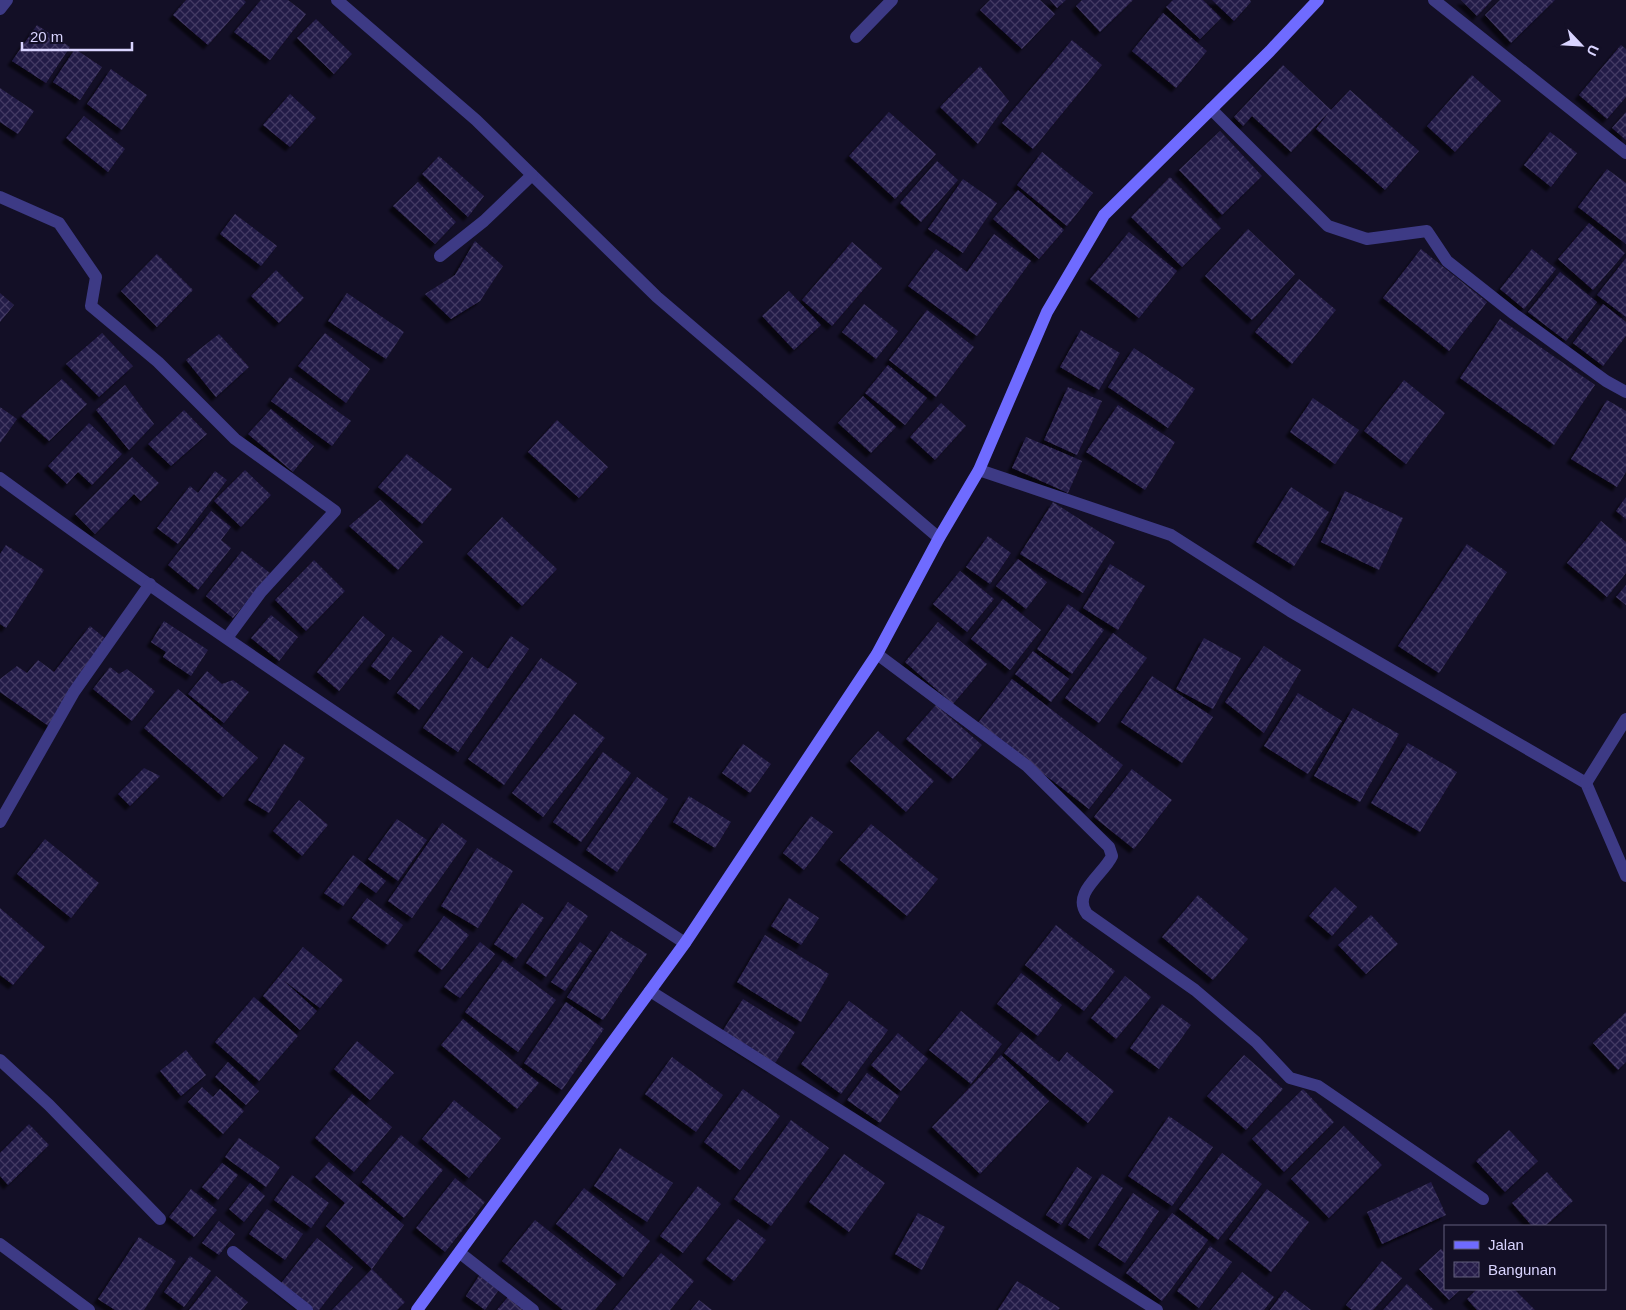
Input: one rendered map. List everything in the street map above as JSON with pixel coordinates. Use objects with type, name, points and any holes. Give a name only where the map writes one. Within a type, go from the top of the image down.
[{"type":"main road","points":[[418,1310],[685,943],[877,654],[978,470],[1047,312],[1104,215],[1318,0]]},
{"type":"street","points":[[0,9],[7,0]]},
{"type":"street","points":[[337,0],[476,120],[658,297],[939,538]]},
{"type":"street","points":[[856,37],[892,0]]},
{"type":"street","points":[[1434,0],[1626,153]]},
{"type":"street","points":[[1211,109],[1328,226],[1366,239],[1427,231],[1447,261],[1522,320],[1606,381],[1626,392]]},
{"type":"street","points":[[440,256],[484,221],[532,175]]},
{"type":"street","points":[[0,197],[59,223],[96,277],[91,306],[158,362],[235,439],[335,511],[261,592],[227,638]]},
{"type":"street","points":[[978,470],[1171,535],[1290,611],[1586,783],[1626,876]]},
{"type":"street","points":[[0,478],[227,638],[455,794],[685,943]]},
{"type":"street","points":[[0,822],[74,692],[150,584]]},
{"type":"street","points":[[877,654],[1027,766],[1110,847],[1112,856],[1108,865],[1081,899],[1081,906],[1087,914],[1195,990],[1256,1042],[1290,1078],[1318,1086],[1483,1199]]},
{"type":"street","points":[[1586,783],[1626,719]]},
{"type":"street","points":[[650,991],[1157,1310]]},
{"type":"street","points":[[0,1060],[49,1105],[160,1219]]},
{"type":"street","points":[[0,1244],[89,1310]]},
{"type":"street","points":[[233,1252],[307,1310]]},
{"type":"street","points":[[460,1253],[533,1310]]},
{"type":"building","points":[[186,0],[244,0],[246,2],[208,45],[173,15]]},
{"type":"building","points":[[261,0],[288,0],[306,14],[270,60],[234,32]]},
{"type":"building","points":[[990,0],[1040,0],[1055,14],[1022,49],[980,10]]},
{"type":"building","points":[[1050,0],[1066,0],[1057,8]]},
{"type":"building","points":[[1082,0],[1133,0],[1100,32],[1076,6]]},
{"type":"building","points":[[1173,0],[1203,0],[1221,18],[1200,39],[1166,7]]},
{"type":"building","points":[[1212,0],[1250,0],[1251,2],[1234,21]]},
{"type":"building","points":[[1461,0],[1492,0],[1477,16]]},
{"type":"building","points":[[1500,0],[1555,0],[1511,43],[1485,15]]},
{"type":"building","points":[[1163,13],[1207,51],[1176,88],[1132,51]]},
{"type":"building","points":[[316,19],[352,54],[334,74],[297,38]]},
{"type":"building","points":[[37,25],[70,47],[46,83],[12,61]]},
{"type":"building","points":[[1072,40],[1102,65],[1033,149],[1002,123]]},
{"type":"building","points":[[1621,45],[1626,49],[1626,97],[1607,119],[1579,95]]},
{"type":"building","points":[[75,49],[102,67],[80,100],[53,82]]},
{"type":"building","points":[[1283,65],[1331,110],[1350,90],[1419,151],[1385,190],[1316,129],[1329,112],[1291,152],[1252,116],[1243,126],[1234,117]]},
{"type":"building","points":[[980,66],[1009,101],[978,144],[940,107]]},
{"type":"building","points":[[111,69],[147,95],[122,130],[87,104]]},
{"type":"building","points":[[1472,75],[1501,101],[1455,152],[1427,126]]},
{"type":"building","points":[[0,88],[34,111],[18,134],[0,122]]},
{"type":"building","points":[[290,94],[316,118],[290,147],[263,125]]},
{"type":"building","points":[[889,112],[936,154],[895,199],[849,156]]},
{"type":"building","points":[[1626,112],[1626,140],[1612,128]]},
{"type":"building","points":[[84,116],[125,149],[108,172],[66,138]]},
{"type":"building","points":[[1220,131],[1262,176],[1222,215],[1179,170]]},
{"type":"building","points":[[1550,132],[1577,153],[1551,187],[1524,165]]},
{"type":"building","points":[[1042,152],[1093,193],[1067,226],[1017,185]]},
{"type":"building","points":[[439,156],[484,196],[468,217],[422,174]]},
{"type":"building","points":[[937,161],[958,180],[921,222],[900,203]]},
{"type":"building","points":[[1607,169],[1626,183],[1626,244],[1578,207]]},
{"type":"building","points":[[1170,177],[1221,228],[1182,267],[1131,217]]},
{"type":"building","points":[[963,179],[997,203],[963,253],[928,229]]},
{"type":"building","points":[[418,182],[456,222],[435,244],[393,206]]},
{"type":"building","points":[[1018,190],[1064,230],[1039,259],[993,219]]},
{"type":"building","points":[[235,214],[277,246],[261,266],[220,234]]},
{"type":"building","points":[[1589,223],[1625,253],[1593,290],[1558,259]]},
{"type":"building","points":[[1248,229],[1295,274],[1252,320],[1205,276]]},
{"type":"building","points":[[1129,232],[1177,271],[1139,318],[1090,279]]},
{"type":"building","points":[[994,234],[1031,261],[977,336],[908,286],[936,249],[967,272]]},
{"type":"building","points":[[475,241],[503,266],[480,301],[451,319],[425,294],[455,275]]},
{"type":"building","points":[[852,242],[882,268],[832,326],[802,300]]},
{"type":"building","points":[[1421,249],[1487,302],[1449,351],[1383,298]]},
{"type":"building","points":[[1532,249],[1556,269],[1524,309],[1500,289]]},
{"type":"building","points":[[157,254],[193,290],[157,327],[121,291]]},
{"type":"building","points":[[1626,258],[1626,317],[1597,295]]},
{"type":"building","points":[[276,270],[304,298],[279,323],[251,296]]},
{"type":"building","points":[[1560,272],[1597,302],[1566,341],[1528,312]]},
{"type":"building","points":[[1299,279],[1336,310],[1292,364],[1255,332]]},
{"type":"building","points":[[789,291],[821,325],[794,350],[762,316]]},
{"type":"building","points":[[0,293],[14,305],[0,322]]},
{"type":"building","points":[[347,293],[404,332],[386,359],[328,321]]},
{"type":"building","points":[[864,304],[898,331],[876,359],[842,332]]},
{"type":"building","points":[[1603,304],[1626,322],[1626,336],[1603,366],[1573,343]]},
{"type":"building","points":[[927,310],[974,347],[936,397],[889,360]]},
{"type":"building","points":[[1500,319],[1595,385],[1554,445],[1460,378]]},
{"type":"building","points":[[1081,330],[1120,353],[1099,390],[1060,367]]},
{"type":"building","points":[[102,333],[133,366],[99,397],[66,364]]},
{"type":"building","points":[[325,333],[370,369],[346,403],[298,366]]},
{"type":"building","points":[[219,334],[249,367],[216,397],[186,360]]},
{"type":"building","points":[[1134,348],[1195,389],[1168,428],[1108,387]]},
{"type":"building","points":[[888,365],[927,398],[905,425],[865,393]]},
{"type":"building","points":[[290,377],[351,421],[332,446],[271,401]]},
{"type":"building","points":[[62,379],[87,404],[49,441],[21,416]]},
{"type":"building","points":[[1404,380],[1445,413],[1406,464],[1364,431]]},
{"type":"building","points":[[125,385],[154,424],[129,450],[96,410]]},
{"type":"building","points":[[1068,387],[1102,401],[1077,455],[1044,440]]},
{"type":"building","points":[[863,396],[896,427],[871,453],[838,423]]},
{"type":"building","points":[[1313,398],[1359,430],[1335,464],[1290,432]]},
{"type":"building","points":[[1607,400],[1626,411],[1626,472],[1617,487],[1571,459]]},
{"type":"building","points":[[941,403],[966,426],[935,460],[910,437]]},
{"type":"building","points":[[1118,405],[1175,442],[1145,490],[1086,452]]},
{"type":"building","points":[[0,407],[17,419],[0,443]]},
{"type":"building","points":[[271,409],[314,446],[293,472],[248,434]]},
{"type":"building","points":[[184,410],[207,434],[171,466],[148,444]]},
{"type":"building","points":[[557,420],[608,467],[579,498],[528,452]]},
{"type":"building","points":[[89,423],[122,454],[92,485],[78,472],[67,484],[48,466]]},
{"type":"building","points":[[1026,437],[1082,461],[1068,493],[1012,468]]},
{"type":"building","points":[[407,454],[452,489],[422,524],[378,487]]},
{"type":"building","points":[[132,457],[159,483],[141,501],[134,494],[95,534],[75,514]]},
{"type":"building","points":[[245,470],[271,495],[241,527],[214,501]]},
{"type":"building","points":[[215,471],[227,480],[178,544],[157,528],[190,486],[198,493]]},
{"type":"building","points":[[1291,487],[1329,512],[1294,566],[1256,542]]},
{"type":"building","points":[[1345,491],[1403,518],[1379,570],[1321,542]]},
{"type":"building","points":[[1626,497],[1626,519],[1616,511]]},
{"type":"building","points":[[380,500],[423,542],[398,570],[349,526]]},
{"type":"building","points":[[1053,502],[1115,542],[1083,593],[1020,554]]},
{"type":"building","points":[[211,511],[231,527],[221,540],[231,548],[198,590],[168,565]]},
{"type":"building","points":[[502,517],[557,569],[522,606],[467,554]]},
{"type":"building","points":[[1601,521],[1626,542],[1626,573],[1607,597],[1567,563]]},
{"type":"building","points":[[988,536],[1011,553],[990,584],[966,567]]},
{"type":"building","points":[[1467,544],[1507,572],[1439,673],[1398,646]]},
{"type":"building","points":[[6,545],[44,570],[6,628],[0,624],[0,554]]},
{"type":"building","points":[[242,551],[270,573],[233,618],[206,596]]},
{"type":"building","points":[[1018,559],[1047,582],[1026,609],[996,586]]},
{"type":"building","points":[[314,560],[345,591],[306,631],[275,600]]},
{"type":"building","points":[[1110,564],[1145,586],[1118,630],[1083,608]]},
{"type":"building","points":[[960,571],[994,599],[967,632],[933,604]]},
{"type":"building","points":[[1626,585],[1626,605],[1616,597]]},
{"type":"building","points":[[1003,599],[1041,630],[1010,670],[971,639]]},
{"type":"building","points":[[1068,604],[1104,630],[1072,674],[1037,649]]},
{"type":"building","points":[[271,615],[298,637],[279,661],[251,638]]},
{"type":"building","points":[[363,616],[385,635],[339,691],[317,672]]},
{"type":"building","points":[[164,621],[208,650],[191,676],[163,657],[166,652],[151,642]]},
{"type":"building","points":[[938,622],[987,664],[953,704],[905,662]]},
{"type":"building","points":[[90,626],[107,640],[50,727],[0,692],[0,679],[17,666],[27,673],[38,660],[54,672]]},
{"type":"building","points":[[1113,633],[1147,658],[1099,723],[1065,698]]},
{"type":"building","points":[[441,635],[463,652],[419,710],[397,693]]},
{"type":"building","points":[[511,636],[529,649],[458,752],[423,728],[472,657],[488,669]]},
{"type":"building","points":[[393,637],[412,651],[390,680],[371,666]]},
{"type":"building","points":[[1204,638],[1241,658],[1213,709],[1176,689]]},
{"type":"building","points":[[1264,646],[1301,670],[1264,733],[1225,702]]},
{"type":"building","points":[[1033,651],[1069,679],[1051,702],[1015,674]]},
{"type":"building","points":[[541,658],[577,683],[504,785],[468,759]]},
{"type":"building","points":[[110,667],[119,674],[127,669],[155,691],[132,721],[93,689]]},
{"type":"building","points":[[207,671],[222,684],[233,680],[249,692],[224,723],[188,694]]},
{"type":"building","points":[[1152,676],[1213,717],[1182,763],[1121,722]]},
{"type":"building","points":[[1012,679],[1123,765],[1089,809],[978,723]]},
{"type":"building","points":[[178,689],[258,758],[223,797],[144,728]]},
{"type":"building","points":[[1298,693],[1342,721],[1308,774],[1264,746]]},
{"type":"building","points":[[936,705],[982,745],[953,779],[906,739]]},
{"type":"building","points":[[1353,708],[1399,734],[1360,802],[1314,776]]},
{"type":"building","points":[[574,714],[605,738],[543,817],[512,793]]},
{"type":"building","points":[[878,731],[934,781],[906,812],[850,761]]},
{"type":"building","points":[[1408,743],[1457,772],[1420,832],[1371,803]]},
{"type":"building","points":[[284,744],[305,758],[269,813],[248,800]]},
{"type":"building","points":[[743,744],[771,764],[750,793],[722,773]]},
{"type":"building","points":[[603,752],[631,773],[581,842],[553,822]]},
{"type":"building","points":[[144,768],[160,776],[130,806],[118,794]]},
{"type":"building","points":[[1132,769],[1172,800],[1134,849],[1094,817]]},
{"type":"building","points":[[637,777],[668,799],[617,872],[586,850]]},
{"type":"building","points":[[689,796],[731,822],[715,848],[673,822]]},
{"type":"building","points":[[299,800],[328,825],[302,856],[273,831]]},
{"type":"building","points":[[811,816],[833,832],[804,870],[783,853]]},
{"type":"building","points":[[397,819],[427,840],[398,881],[368,859]]},
{"type":"building","points":[[442,823],[467,841],[412,918],[388,901]]},
{"type":"building","points":[[871,824],[938,879],[907,916],[840,860]]},
{"type":"building","points":[[45,839],[99,883],[71,918],[17,874]]},
{"type":"building","points":[[477,848],[513,871],[478,928],[441,906]]},
{"type":"building","points":[[353,855],[386,881],[376,893],[361,882],[343,906],[324,893]]},
{"type":"building","points":[[1335,887],[1357,907],[1332,936],[1309,916]]},
{"type":"building","points":[[1198,895],[1248,939],[1213,980],[1162,937]]},
{"type":"building","points":[[367,898],[403,925],[388,945],[352,918]]},
{"type":"building","points":[[789,898],[819,918],[801,945],[771,926]]},
{"type":"building","points":[[568,902],[588,916],[546,977],[526,963]]},
{"type":"building","points":[[522,903],[544,918],[516,959],[494,944]]},
{"type":"building","points":[[0,908],[45,947],[13,985],[0,975]]},
{"type":"building","points":[[1371,915],[1398,944],[1366,974],[1338,945]]},
{"type":"building","points":[[444,916],[469,935],[442,970],[418,951]]},
{"type":"building","points":[[1056,925],[1115,971],[1084,1011],[1025,965]]},
{"type":"building","points":[[611,931],[647,954],[603,1020],[567,997]]},
{"type":"building","points":[[765,935],[829,974],[801,1022],[737,982]]},
{"type":"building","points":[[480,942],[495,954],[460,998],[444,987]]},
{"type":"building","points":[[580,942],[592,951],[565,991],[551,982]]},
{"type":"building","points":[[303,947],[343,980],[320,1008],[283,980],[317,1011],[300,1030],[263,996]]},
{"type":"building","points":[[503,960],[556,1000],[518,1052],[465,1012]]},
{"type":"building","points":[[1021,973],[1062,1005],[1038,1036],[997,1004]]},
{"type":"building","points":[[1125,976],[1151,997],[1116,1039],[1091,1018]]},
{"type":"building","points":[[254,997],[298,1036],[259,1081],[215,1042]]},
{"type":"building","points":[[743,999],[795,1032],[772,1068],[720,1035]]},
{"type":"building","points":[[849,1001],[888,1030],[841,1094],[801,1064]]},
{"type":"building","points":[[566,1002],[604,1029],[562,1090],[524,1063]]},
{"type":"building","points":[[1162,1004],[1191,1025],[1159,1069],[1130,1048]]},
{"type":"building","points":[[961,1011],[1002,1044],[971,1084],[929,1050]]},
{"type":"building","points":[[1626,1012],[1626,1062],[1618,1070],[1593,1043]]},
{"type":"building","points":[[463,1019],[539,1083],[517,1109],[441,1045]]},
{"type":"building","points":[[1021,1032],[1059,1062],[1067,1052],[1114,1091],[1088,1123],[1004,1053]]},
{"type":"building","points":[[898,1033],[928,1059],[901,1091],[871,1065]]},
{"type":"building","points":[[357,1041],[394,1073],[370,1100],[334,1069]]},
{"type":"building","points":[[186,1050],[206,1075],[181,1096],[160,1071]]},
{"type":"building","points":[[1001,1055],[1049,1101],[980,1174],[932,1127]]},
{"type":"building","points":[[1244,1055],[1283,1089],[1246,1130],[1207,1096]]},
{"type":"building","points":[[672,1057],[723,1095],[696,1132],[645,1094]]},
{"type":"building","points":[[228,1062],[259,1091],[246,1105],[215,1077]]},
{"type":"building","points":[[867,1073],[899,1096],[880,1123],[847,1100]]},
{"type":"building","points":[[202,1087],[213,1097],[220,1089],[244,1111],[223,1134],[188,1102]]},
{"type":"building","points":[[743,1089],[780,1116],[740,1170],[704,1142]]},
{"type":"building","points":[[1303,1089],[1334,1122],[1284,1172],[1252,1139]]},
{"type":"building","points":[[352,1094],[392,1127],[354,1172],[315,1138]]},
{"type":"building","points":[[454,1100],[501,1138],[469,1178],[422,1139]]},
{"type":"building","points":[[1169,1116],[1213,1147],[1172,1206],[1128,1176]]},
{"type":"building","points":[[791,1120],[829,1148],[771,1226],[734,1199]]},
{"type":"building","points":[[29,1124],[49,1145],[8,1185],[0,1176],[0,1153]]},
{"type":"building","points":[[1344,1126],[1382,1165],[1329,1218],[1291,1179]]},
{"type":"building","points":[[1509,1130],[1538,1161],[1505,1192],[1476,1161]]},
{"type":"building","points":[[401,1135],[443,1170],[404,1218],[362,1182]]},
{"type":"building","points":[[239,1138],[280,1167],[266,1187],[225,1157]]},
{"type":"building","points":[[620,1148],[673,1183],[647,1222],[594,1186]]},
{"type":"building","points":[[1222,1153],[1262,1184],[1218,1240],[1179,1209]]},
{"type":"building","points":[[844,1154],[885,1183],[849,1232],[809,1202]]},
{"type":"building","points":[[329,1162],[404,1225],[372,1269],[326,1226],[345,1203],[315,1177]]},
{"type":"building","points":[[222,1163],[238,1175],[218,1200],[202,1187]]},
{"type":"building","points":[[1077,1167],[1092,1177],[1061,1225],[1046,1215]]},
{"type":"building","points":[[1547,1172],[1573,1201],[1546,1225],[1531,1225],[1512,1203]]},
{"type":"building","points":[[1102,1174],[1123,1188],[1089,1239],[1068,1225]]},
{"type":"building","points":[[292,1175],[329,1203],[311,1228],[274,1200]]},
{"type":"building","points":[[455,1178],[485,1202],[445,1252],[416,1228]]},
{"type":"building","points":[[1431,1182],[1446,1215],[1382,1244],[1367,1212]]},
{"type":"building","points":[[250,1183],[265,1196],[244,1222],[229,1209]]},
{"type":"building","points":[[698,1186],[721,1204],[683,1253],[660,1236]]},
{"type":"building","points":[[584,1188],[650,1241],[623,1277],[556,1224]]},
{"type":"building","points":[[191,1189],[217,1210],[194,1237],[169,1217]]},
{"type":"building","points":[[1267,1189],[1309,1222],[1271,1272],[1229,1239]]},
{"type":"building","points":[[1133,1193],[1159,1211],[1125,1263],[1098,1245]]},
{"type":"building","points":[[267,1209],[303,1234],[285,1260],[249,1234]]},
{"type":"building","points":[[918,1213],[945,1227],[922,1270],[895,1254]]},
{"type":"building","points":[[1172,1213],[1208,1240],[1162,1301],[1126,1273]]},
{"type":"building","points":[[738,1219],[766,1240],[734,1281],[706,1259]]},
{"type":"building","points":[[535,1220],[616,1284],[595,1310],[563,1310],[502,1261]]},
{"type":"building","points":[[219,1221],[235,1234],[219,1255],[202,1243]]},
{"type":"building","points":[[139,1237],[176,1261],[144,1310],[115,1310],[98,1299]]},
{"type":"building","points":[[317,1238],[353,1267],[319,1310],[307,1310],[278,1287]]},
{"type":"building","points":[[1210,1246],[1232,1262],[1199,1308],[1177,1291]]},
{"type":"building","points":[[1441,1249],[1444,1252],[1444,1290],[1460,1290],[1449,1300],[1419,1269]]},
{"type":"building","points":[[661,1253],[694,1281],[670,1310],[613,1310]]},
{"type":"building","points":[[190,1256],[211,1271],[184,1307],[164,1292]]},
{"type":"building","points":[[1382,1261],[1402,1278],[1373,1310],[1352,1310],[1346,1305]]},
{"type":"building","points":[[372,1269],[405,1302],[397,1310],[332,1310]]},
{"type":"building","points":[[482,1271],[502,1285],[485,1310],[466,1296]]},
{"type":"building","points":[[1242,1272],[1274,1297],[1264,1310],[1211,1310]]},
{"type":"building","points":[[216,1276],[248,1302],[241,1310],[189,1310]]},
{"type":"building","points":[[1017,1281],[1060,1308],[1058,1310],[998,1310]]},
{"type":"building","points":[[1407,1284],[1434,1310],[1383,1310]]},
{"type":"building","points":[[1285,1290],[1311,1310],[1270,1310]]},
{"type":"building","points":[[1476,1290],[1515,1290],[1535,1310],[1477,1310],[1467,1299]]},
{"type":"building","points":[[512,1292],[533,1310],[497,1310]]},
{"type":"building","points":[[699,1300],[712,1310],[691,1310]]}]
